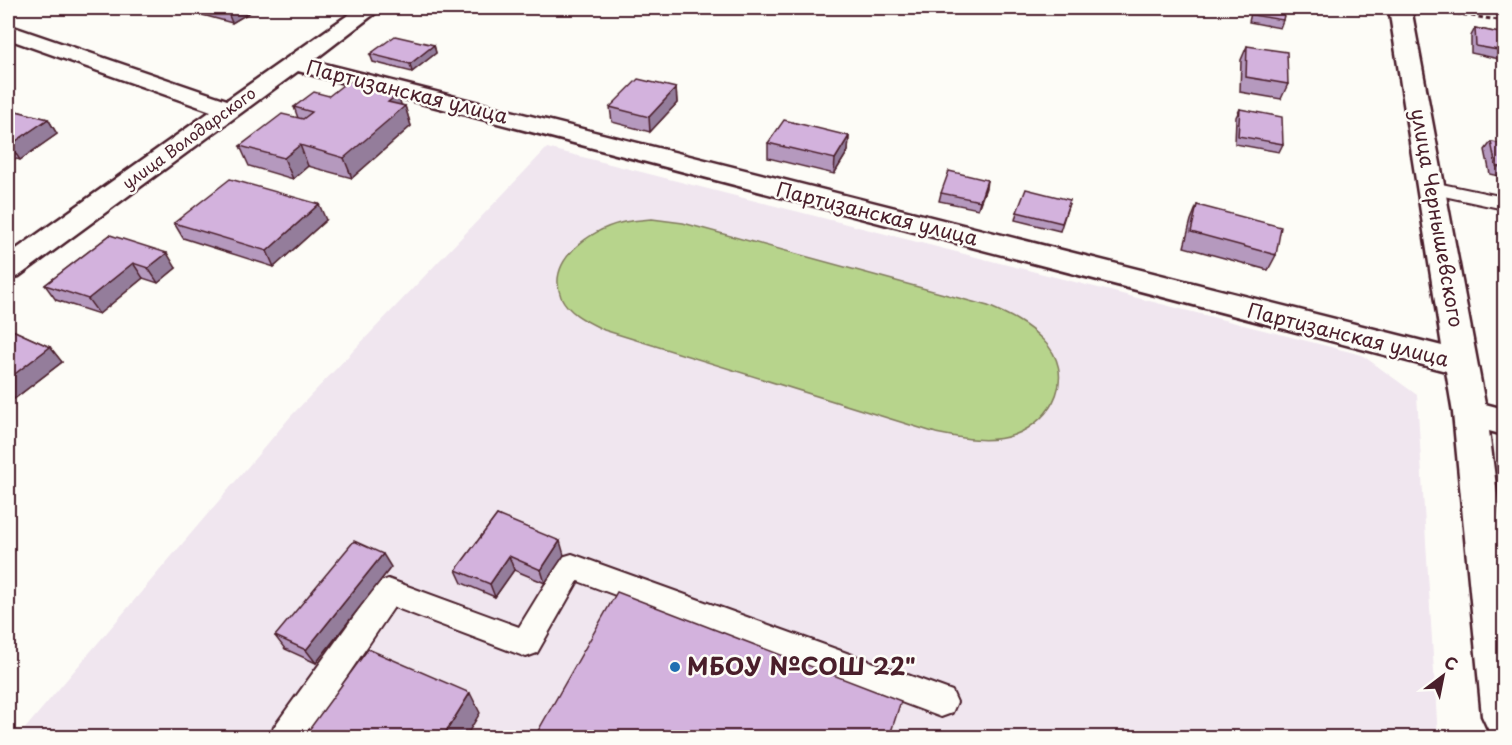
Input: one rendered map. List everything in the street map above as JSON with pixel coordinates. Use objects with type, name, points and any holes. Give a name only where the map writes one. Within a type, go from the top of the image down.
[{"type":"street","name":"улица Володарского","points":[[8,269],[371,8]]},
{"type":"street","name":"улица Чернышевского","points":[[1400,8],[1462,363],[1487,418],[1504,716]]},
{"type":"street","points":[[8,32],[229,109]]},
{"type":"street","name":"Партизанская улица","points":[[293,63],[1462,363]]},
{"type":"lane","points":[[1432,188],[1504,202]]},
{"type":"lane","points":[[285,738],[388,592],[526,643],[572,566],[941,702]]},
{"type":"path","points":[[1431,9],[1504,21]]},
{"type":"shaded area","points":[[547,148],[1362,355],[1417,395],[1438,737],[17,738],[291,416]]},
{"type":"green space","points":[[652,219],[683,223],[988,306],[1030,329],[1053,353],[1058,367],[1059,381],[1056,395],[1040,419],[1014,435],[985,440],[955,437],[604,330],[574,313],[564,303],[558,283],[565,259],[596,232],[628,221]]},
{"type":"building","points":[[1253,8],[1285,8],[1283,20],[1252,15]]},
{"type":"building","points":[[1475,28],[1504,34],[1504,51],[1476,46]]},
{"type":"building","points":[[395,36],[434,45],[410,64],[370,54]]},
{"type":"building","points":[[1247,46],[1287,52],[1288,84],[1246,77]]},
{"type":"building","points":[[638,79],[676,88],[649,117],[610,107]]},
{"type":"building","points":[[348,81],[398,94],[388,102],[405,106],[344,158],[300,145],[284,158],[240,146],[282,114],[303,119],[312,112],[294,107],[314,92],[329,96]]},
{"type":"building","points":[[8,109],[48,119],[10,145],[8,144]]},
{"type":"building","points":[[1240,109],[1282,117],[1283,144],[1238,136]]},
{"type":"building","points":[[784,120],[849,136],[835,159],[768,143]]},
{"type":"building","points":[[1491,142],[1504,144],[1504,168],[1496,166]]},
{"type":"building","points":[[949,171],[987,180],[980,201],[941,193]]},
{"type":"building","points":[[230,179],[319,204],[267,251],[174,223]]},
{"type":"building","points":[[1026,189],[1070,200],[1062,223],[1017,212]]},
{"type":"building","points":[[1197,205],[1281,227],[1276,255],[1191,232]]},
{"type":"building","points":[[110,235],[167,253],[148,268],[133,263],[88,299],[45,285]]},
{"type":"building","points":[[8,328],[50,347],[8,379]]},
{"type":"building","points":[[497,515],[560,541],[541,570],[509,556],[490,584],[456,570]]},
{"type":"building","points":[[354,541],[383,554],[306,650],[275,636]]},
{"type":"building","name":"МБОУ №СОШ 22\"","points":[[617,592],[901,701],[889,738],[534,738]]},
{"type":"building","points":[[368,649],[470,693],[442,738],[303,738]]},
{"type":"place","name":"МБОУ №СОШ 22\"","points":[[675,667]]}]
